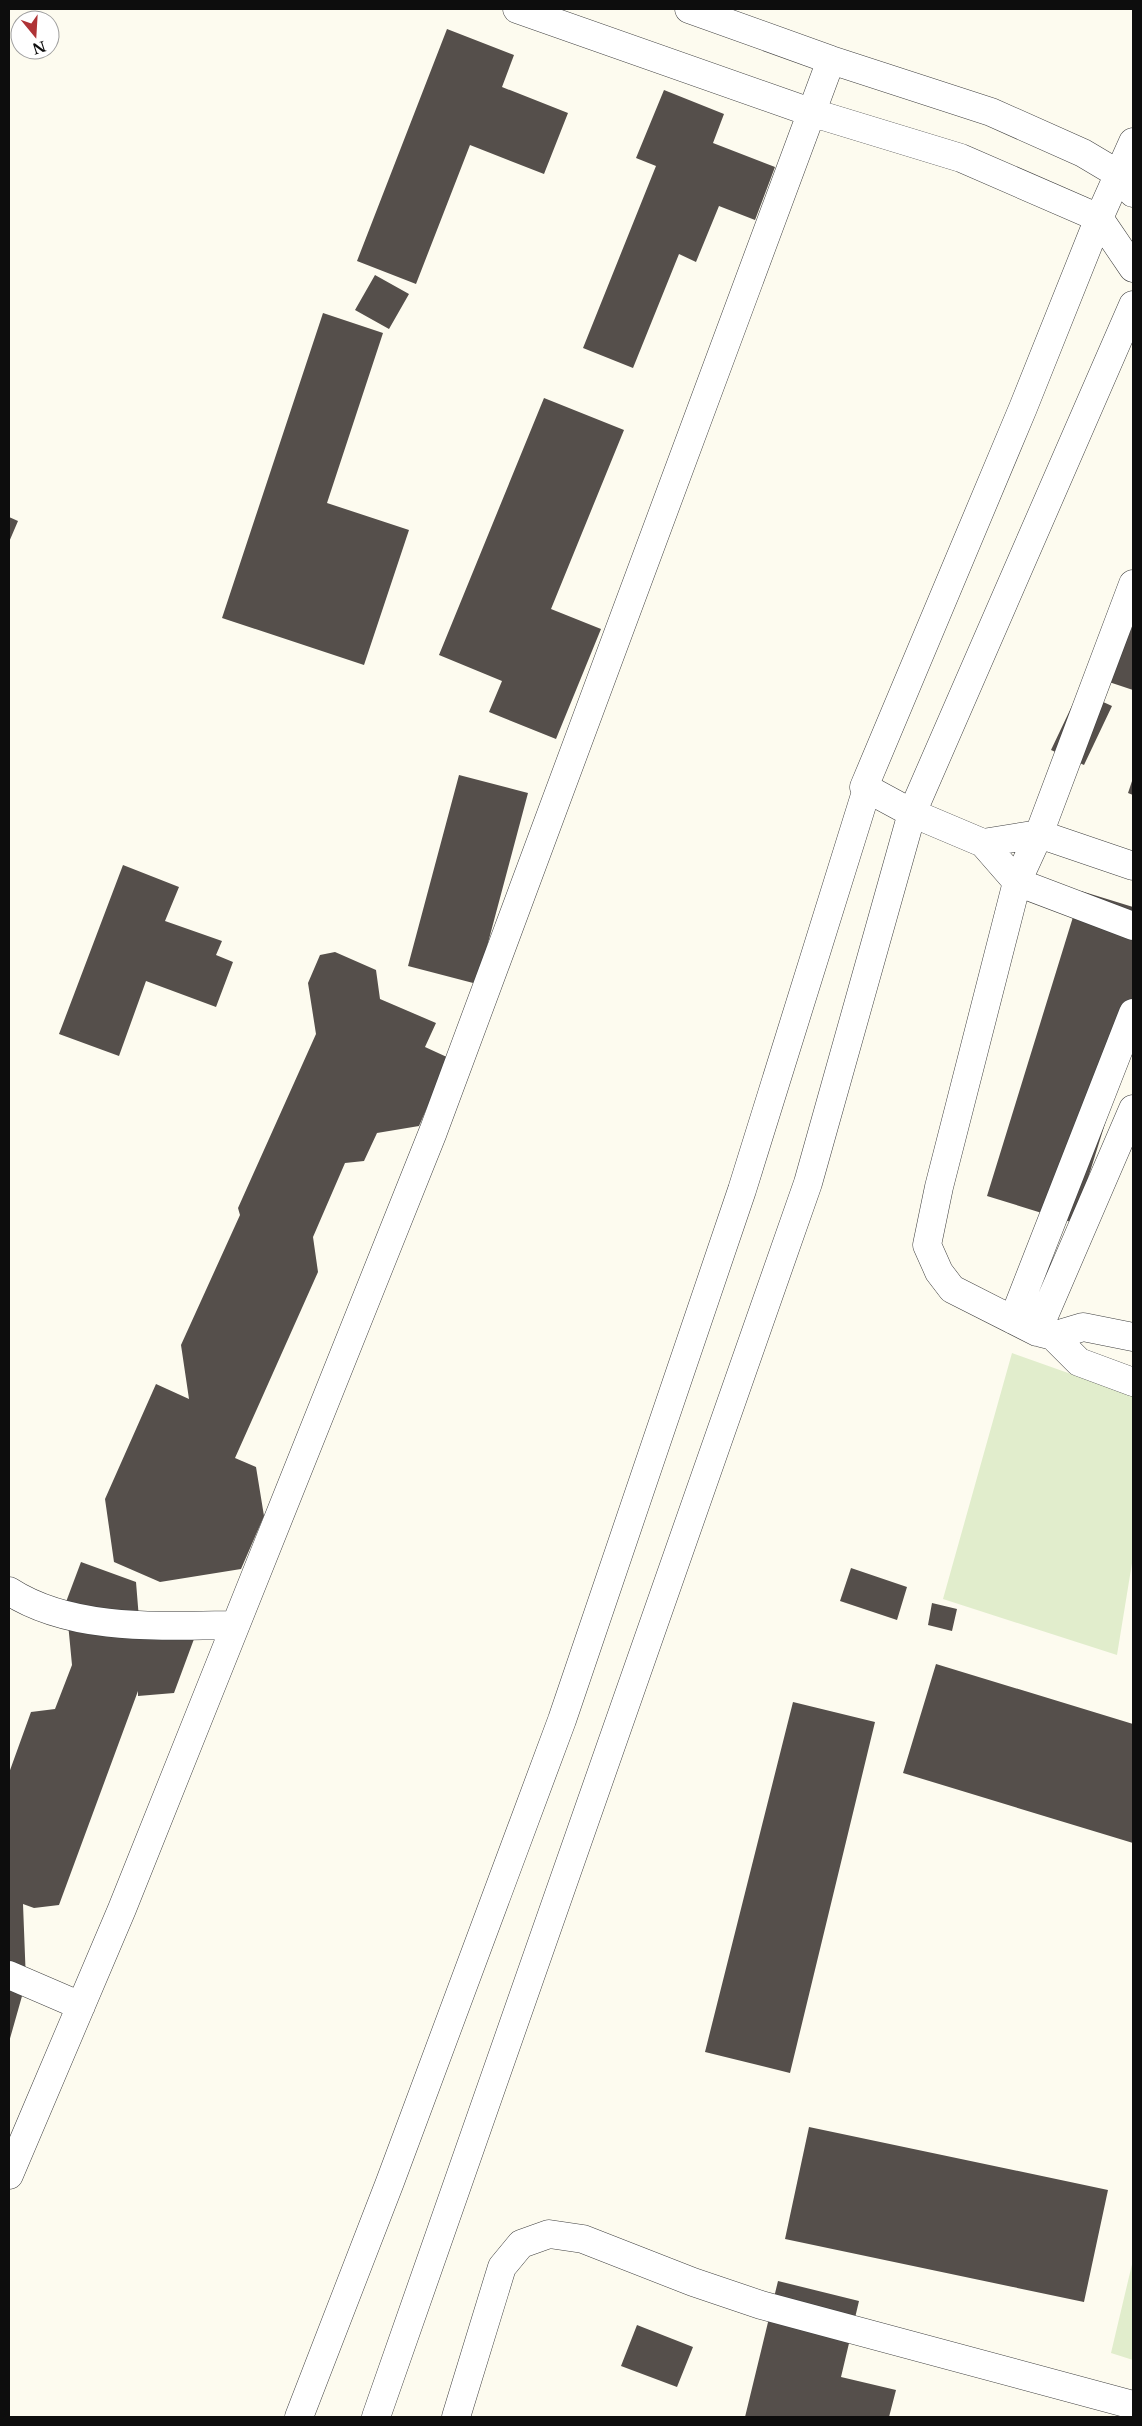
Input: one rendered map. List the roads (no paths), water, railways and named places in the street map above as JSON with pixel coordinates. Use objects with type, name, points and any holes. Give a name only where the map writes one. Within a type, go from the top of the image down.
[{"type":"street","points":[[517,9],[810,112],[961,158],[1099,218],[1133,268]]},
{"type":"street","points":[[689,9],[831,60],[991,112],[1083,153],[1126,184]]},
{"type":"street","points":[[9,2175],[81,2006],[433,1132],[810,112],[831,60]]},
{"type":"street","points":[[299,2417],[390,2182],[562,1720],[742,1190],[866,792],[864,787],[1023,408],[1099,218],[1126,184],[1133,142]]},
{"type":"street","points":[[376,2417],[808,1183],[912,813],[1133,306]]},
{"type":"street","points":[[1133,584],[1039,834],[1017,882],[938,1187],[927,1245],[939,1272],[952,1289],[1012,1320],[1045,1334],[1079,1362],[1133,1382]]},
{"type":"street","points":[[864,787],[912,813],[983,843],[1017,882],[1133,926]]},
{"type":"street","points":[[983,843],[1039,834],[1133,866]]},
{"type":"street","points":[[1012,1320],[1133,1013]]},
{"type":"street","points":[[1045,1334],[1133,1109]]},
{"type":"street","points":[[1045,1334],[1083,1327],[1133,1337]]},
{"type":"street","points":[[9,1591],[21,1599],[73,1617],[146,1627],[235,1625]]},
{"type":"street","points":[[9,1975],[81,2006]]},
{"type":"street","points":[[456,2417],[502,2267],[521,2244],[550,2234],[583,2239],[693,2282],[761,2305],[1133,2405]]}]
